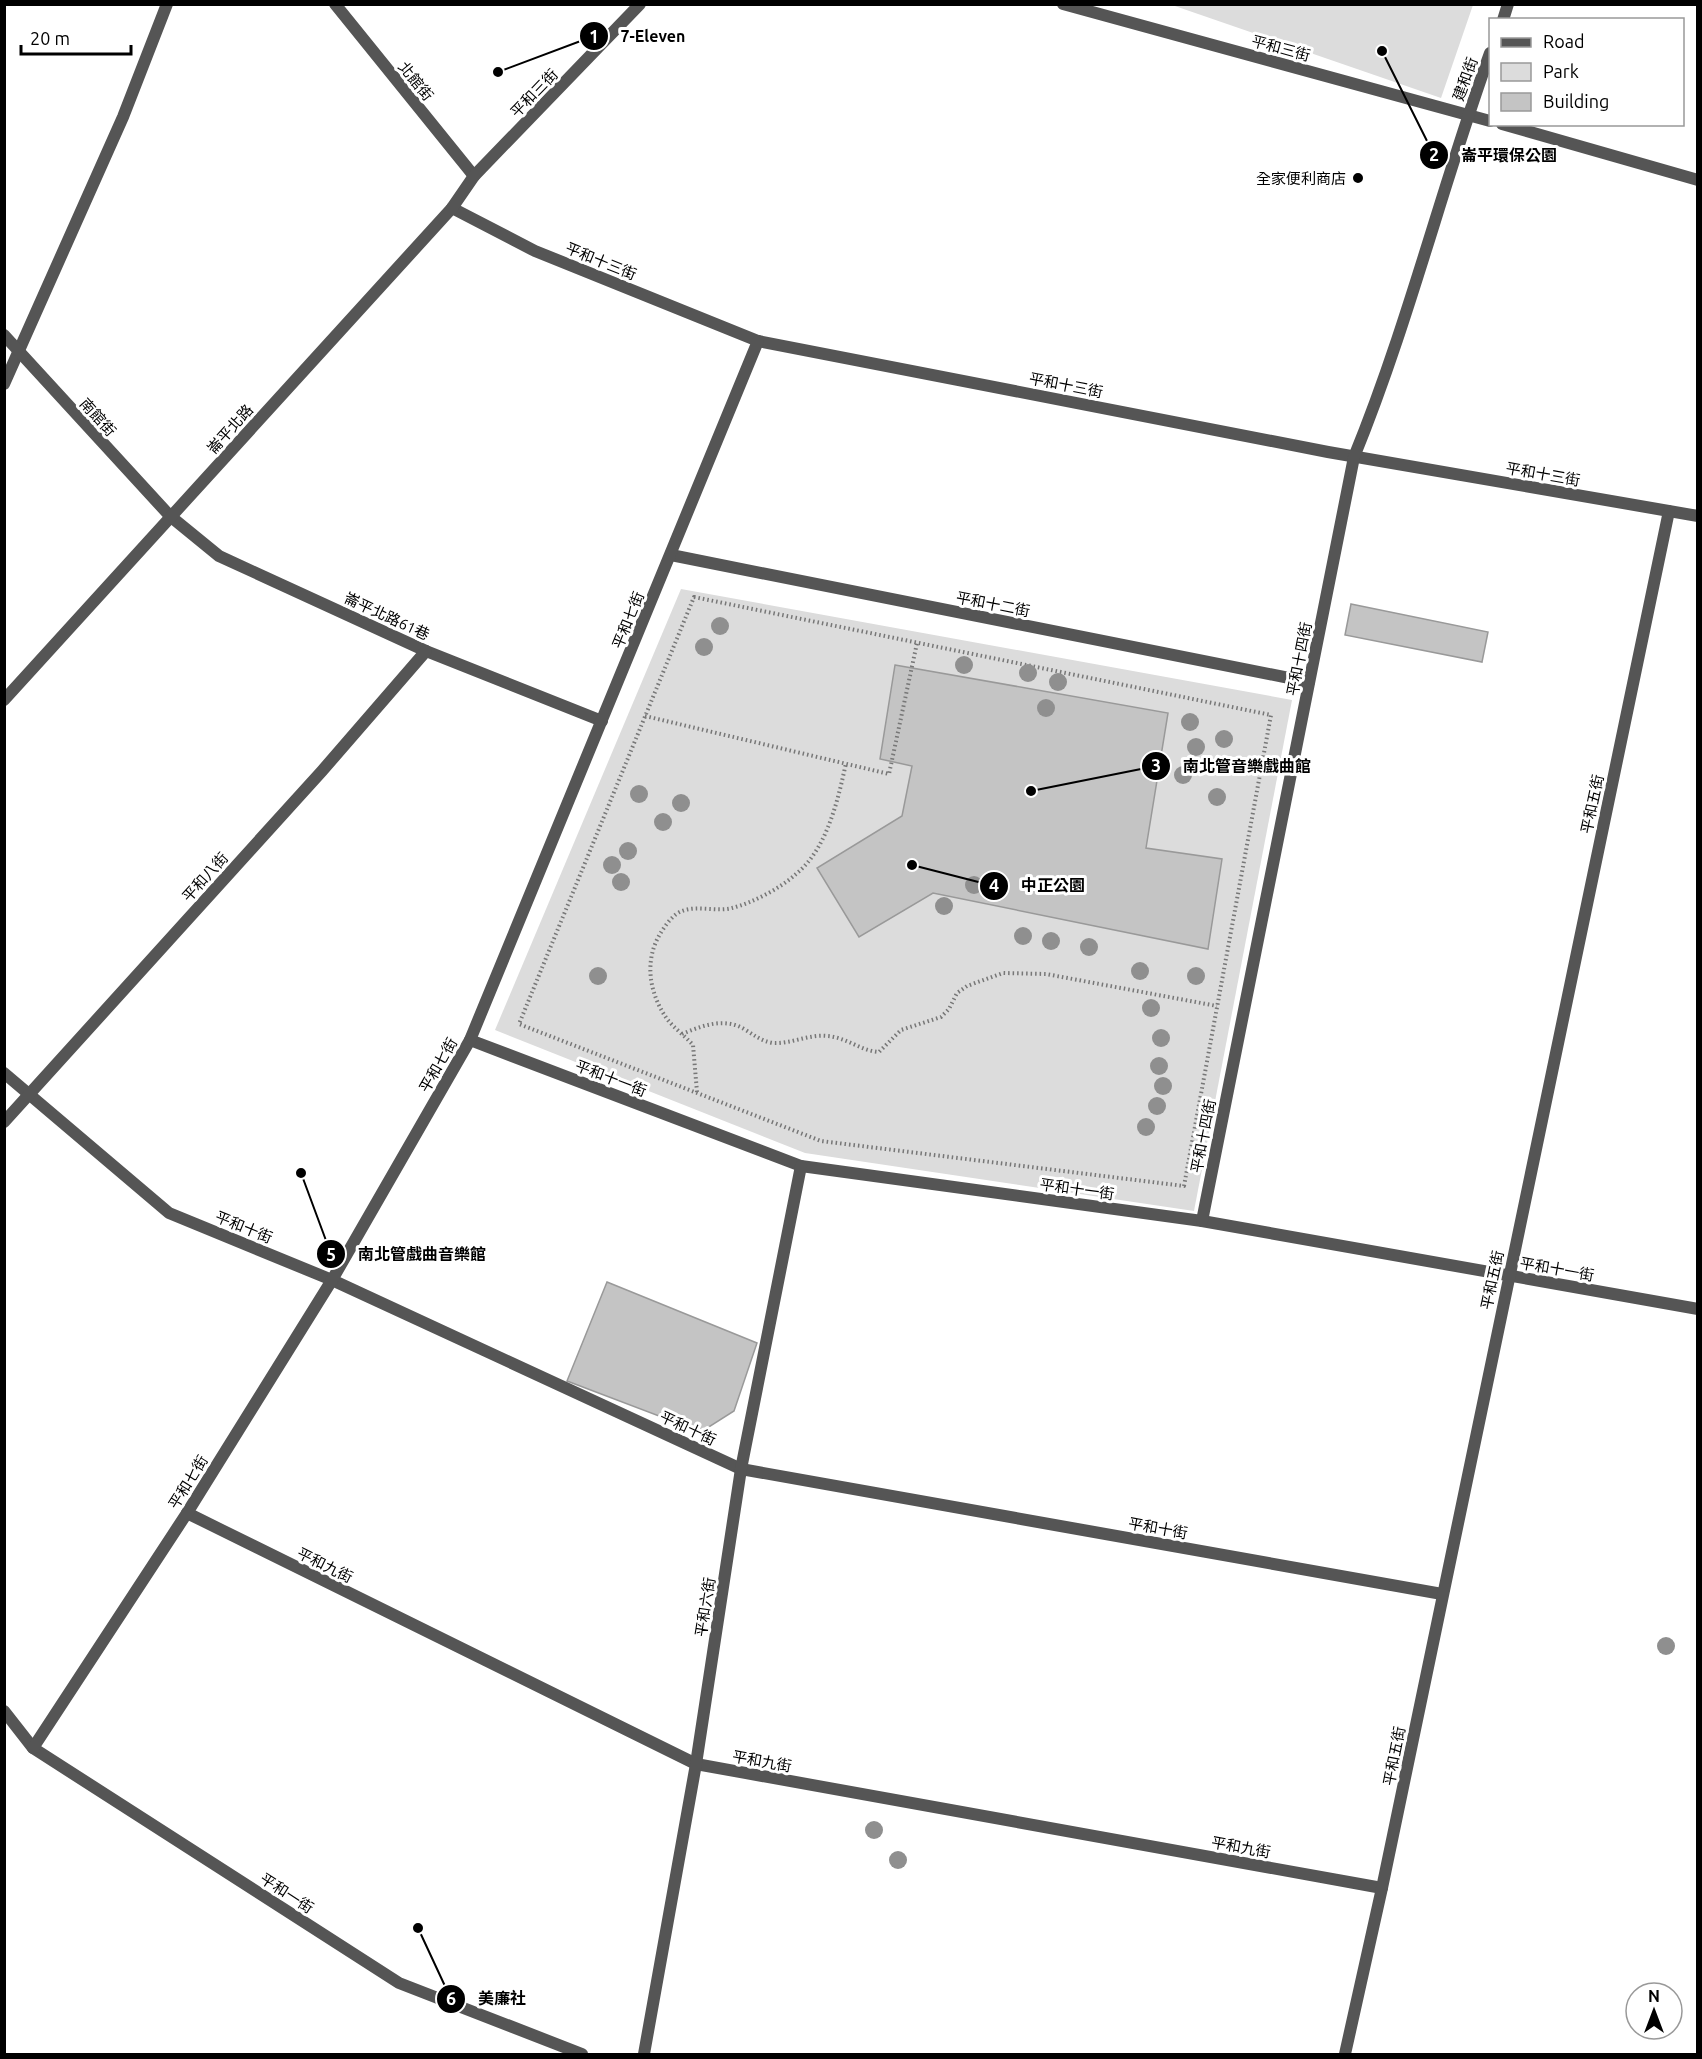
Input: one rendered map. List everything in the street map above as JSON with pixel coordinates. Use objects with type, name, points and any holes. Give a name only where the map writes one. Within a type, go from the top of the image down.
[{"type":"street","points":[[4,384],[123,117],[167,4]]},
{"type":"street","name":"北館街","points":[[335,4],[474,176]]},
{"type":"street","name":"平和三街","points":[[474,176],[640,4]]},
{"type":"street","name":"平和三街","points":[[1063,4],[1489,120]]},
{"type":"street","name":"建和街","points":[[1468,115],[1489,58]]},
{"type":"street","name":"平和十四街","points":[[1202,1221],[1354,457],[1374,409],[1468,115]]},
{"type":"street","points":[[1509,126],[1698,180]]},
{"type":"street","name":"崙平北路","points":[[4,700],[452,208],[474,176]]},
{"type":"street","name":"平和十三街","points":[[452,208],[535,251],[758,341],[1354,457],[1698,516]]},
{"type":"street","name":"南館街","points":[[4,335],[170,516]]},
{"type":"street","name":"平和七街","points":[[33,1748],[187,1513],[332,1280],[470,1040],[758,341]]},
{"type":"street","name":"平和五街","points":[[1345,2055],[1383,1888],[1508,1276],[1669,511]]},
{"type":"street","name":"崙平北路61巷","points":[[170,516],[219,556],[426,651],[602,721]]},
{"type":"street","name":"平和十二街","points":[[671,555],[1309,682]]},
{"type":"street","name":"平和八街","points":[[4,1122],[322,771],[426,651]]},
{"type":"street","name":"平和十一街","points":[[470,1040],[801,1166],[1202,1221],[1698,1309]]},
{"type":"street","name":"平和十街","points":[[4,1073],[169,1213],[332,1280],[741,1469],[1442,1594]]},
{"type":"street","name":"平和六街","points":[[644,2055],[696,1764],[741,1469],[801,1166]]},
{"type":"street","name":"平和九街","points":[[187,1513],[696,1764],[1383,1888]]},
{"type":"street","name":"平和一街","points":[[4,1711],[33,1748],[399,1983],[582,2055]]},
{"type":"path","points":[[694,597],[1271,715],[1184,1186],[821,1141],[519,1024],[645,716],[694,597]]},
{"type":"path","points":[[645,716],[889,774],[917,643]]},
{"type":"path","points":[[697,1092],[693,1045],[663,1012],[648,966],[660,934],[666,924],[682,911],[733,908],[771,892],[796,874],[809,861],[831,819],[846,763]]},
{"type":"path","points":[[682,1034],[704,1025],[725,1023],[742,1028],[756,1039],[774,1043],[816,1035],[830,1036],[848,1039],[870,1051],[879,1052],[901,1030],[941,1017],[950,1009],[957,993],[967,986],[1003,973],[1046,974],[1217,1006]]},
{"type":"green space","points":[[1473,4],[1441,98],[1172,5]]},
{"type":"green space","points":[[681,589],[1292,700],[1194,1211],[805,1153],[495,1030]]},
{"type":"building","points":[[1351,604],[1488,632],[1482,662],[1345,635]]},
{"type":"building","points":[[895,665],[1168,713],[1146,848],[1222,859],[1208,949],[933,893],[859,937],[817,868],[902,816],[912,766],[880,759]]},
{"type":"building","points":[[607,1282],[757,1343],[734,1411],[701,1432],[567,1381]]},
{"type":"place","name":"崙平環保公園","points":[[1382,51]]},
{"type":"place","name":"7-Eleven","points":[[498,72]]},
{"type":"place","name":"全家便利商店","points":[[1358,178]]},
{"type":"place","name":"南北管音樂戲曲館","points":[[1031,791]]},
{"type":"place","name":"中正公園","points":[[912,865]]},
{"type":"place","name":"南北管戲曲音樂館","points":[[301,1173]]},
{"type":"place","name":"美廉社","points":[[418,1928]]}]
